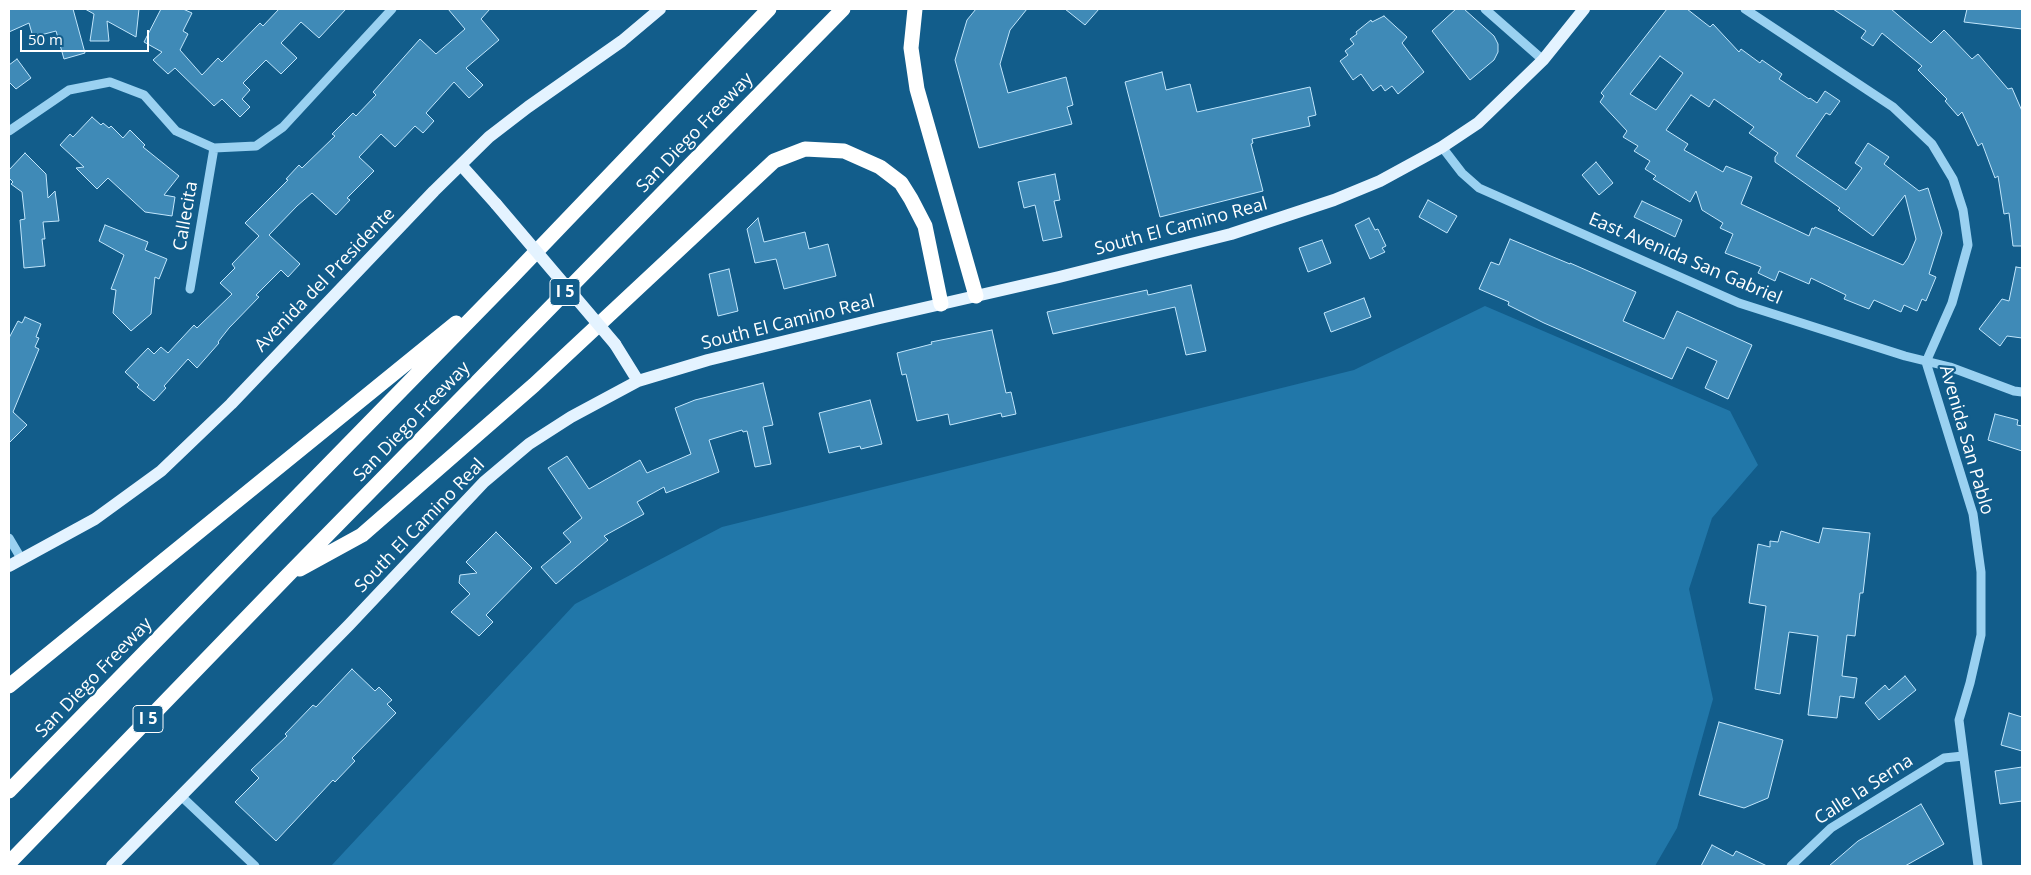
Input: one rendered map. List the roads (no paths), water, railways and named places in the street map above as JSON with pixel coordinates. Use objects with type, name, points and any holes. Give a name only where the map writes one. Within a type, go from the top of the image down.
[{"type":"highway","name":"San Diego Freeway","points":[[9,791],[510,279],[769,9]]},
{"type":"highway","name":"San Diego Freeway","points":[[9,863],[287,576],[843,9]]},
{"type":"highway","points":[[915,9],[911,48],[917,89],[976,296]]},
{"type":"highway","points":[[287,576],[362,535],[534,385],[774,160],[805,149],[844,151],[880,167],[900,183],[925,226],[941,304]]},
{"type":"highway","points":[[9,686],[510,279]]},
{"type":"main road","name":"Avenida del Presidente","points":[[9,566],[95,519],[161,471],[231,404],[434,191],[497,131],[622,41],[660,9]]},
{"type":"main road","name":"South El Camino Real","points":[[112,866],[349,625],[484,482],[529,444],[564,421],[638,382],[708,360],[1068,275],[1249,229],[1334,200],[1380,181],[1442,147],[1478,122],[1544,60],[1584,9]]},
{"type":"main road","points":[[461,165],[615,344],[638,382]]},
{"type":"street","points":[[9,131],[69,90],[110,82],[144,95],[176,131],[214,148],[256,146],[283,127],[392,9]]},
{"type":"street","points":[[1484,9],[1544,60]]},
{"type":"street","name":"Avenida San Pablo","points":[[1745,9],[1893,107],[1932,144],[1953,179],[1963,210],[1968,245],[1952,302],[1926,362],[1973,514],[1981,572],[1981,634],[1959,720],[1978,866]]},
{"type":"street","name":"East Avenida San Gabriel","points":[[1442,147],[1462,173],[1479,188],[1730,300],[2022,392]]},
{"type":"street","name":"Callecita","points":[[190,289],[214,148]]},
{"type":"street","points":[[9,538],[22,560]]},
{"type":"street","name":"Calle la Serna","points":[[1790,866],[1831,828],[1944,758],[1963,756]]},
{"type":"street","points":[[181,796],[255,866]]}]
